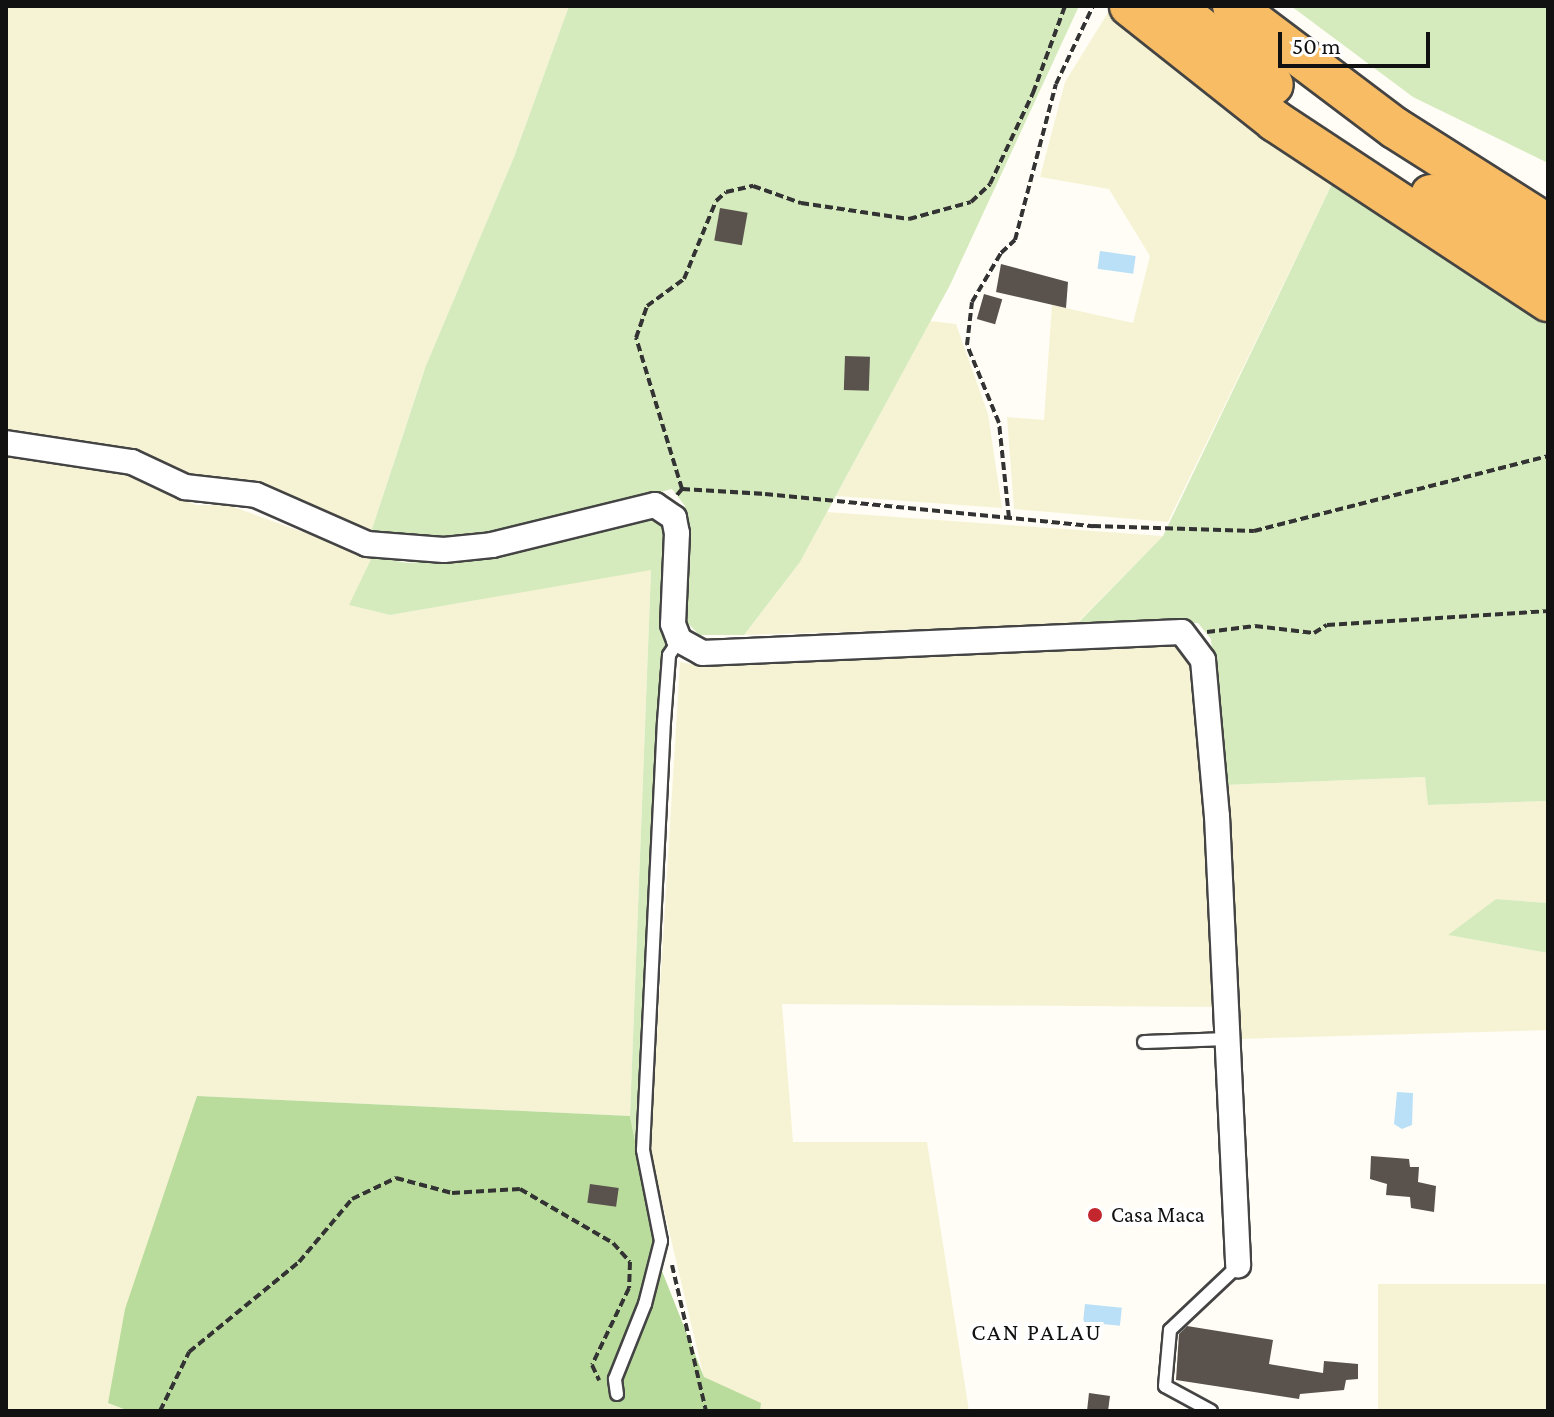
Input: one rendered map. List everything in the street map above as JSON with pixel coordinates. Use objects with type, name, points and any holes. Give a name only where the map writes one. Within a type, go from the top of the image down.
[{"type":"highway","points":[[1130,6],[1275,121],[1548,301]]},
{"type":"highway","points":[[1173,6],[1354,144],[1548,263]]},
{"type":"highway","points":[[1233,6],[1464,174],[1548,225]]},
{"type":"highway","points":[[1464,174],[1548,190]]},
{"type":"street","points":[[6,443],[132,462],[185,487],[256,495],[367,544],[444,550],[492,545],[645,506],[666,509],[677,533],[673,624],[679,640],[702,653],[1114,632],[1182,632],[1194,642],[1203,660],[1215,800],[1238,1266]]},
{"type":"lane","points":[[617,1394],[615,1379],[645,1304],[661,1241],[643,1150],[664,722],[669,655],[679,640]]},
{"type":"lane","points":[[1144,1042],[1228,1039]]},
{"type":"lane","points":[[1211,1411],[1165,1386],[1170,1330],[1238,1266]]},
{"type":"path","points":[[682,489],[657,392],[636,338],[647,306],[684,279],[716,201],[726,192],[753,186],[801,203],[909,219],[971,202],[990,184],[1033,93],[1065,6]]},
{"type":"path","points":[[1009,518],[999,423],[967,345],[972,302],[1001,253],[1015,240],[1056,84],[1093,6]]},
{"type":"path","points":[[682,489],[1009,518],[1254,531],[1548,456]]},
{"type":"path","points":[[666,509],[682,489]]},
{"type":"path","points":[[1194,642],[1219,626],[1314,633],[1327,625],[1548,611]]},
{"type":"path","points":[[160,1411],[189,1352],[299,1262],[352,1199],[396,1178],[452,1193],[520,1189],[613,1243],[630,1262],[629,1288],[592,1365],[595,1376],[617,1394]]},
{"type":"path","points":[[661,1241],[678,1278],[706,1411]]},
{"type":"shaded area","points":[[6,6],[569,6],[514,157],[423,373],[367,544],[132,462],[6,446]]},
{"type":"shaded area","points":[[1109,11],[1332,184],[1168,522],[1014,509],[1007,417],[1044,420],[1052,305],[1133,323],[1150,256],[1109,189],[1040,177],[1065,82]]},
{"type":"shaded area","points":[[930,321],[956,324],[988,414],[1002,508],[836,496]]},
{"type":"shaded area","points":[[6,454],[128,473],[196,505],[228,505],[372,557],[350,605],[390,615],[651,569],[630,1116],[197,1096],[108,1403],[129,1411],[6,1411]]},
{"type":"shaded area","points":[[827,512],[1163,536],[1076,624],[744,635],[800,562]]},
{"type":"shaded area","points":[[1174,640],[1192,657],[1216,1007],[782,1004],[793,1142],[927,1142],[969,1411],[760,1411],[760,1403],[704,1378],[650,1151],[680,662],[702,666]]},
{"type":"shaded area","points":[[1425,777],[1429,805],[1548,801],[1548,903],[1496,899],[1449,935],[1548,953],[1548,1030],[1240,1039],[1224,785]]},
{"type":"shaded area","points":[[1378,1284],[1548,1284],[1548,1411],[1378,1411]]},
{"type":"green space","points":[[569,6],[1079,6],[950,285],[800,562],[744,635],[699,635],[687,622],[685,506],[672,489],[494,537],[369,538],[425,368],[514,157]]},
{"type":"green space","points":[[1291,6],[1548,6],[1548,163],[1413,97]]},
{"type":"green space","points":[[1332,184],[1548,317],[1548,801],[1428,805],[1425,777],[1224,785],[1211,639],[1198,623],[1077,624],[1163,536]]},
{"type":"green space","points":[[657,517],[667,530],[669,568],[638,1154],[630,1116],[651,570],[390,615],[349,605],[372,557],[408,563],[504,553]]},
{"type":"green space","points":[[1496,899],[1548,903],[1548,953],[1448,935]]},
{"type":"green space","points":[[197,1096],[630,1116],[660,1266],[704,1377],[761,1403],[760,1411],[129,1411],[108,1403],[125,1309]]},
{"type":"water","points":[[1100,251],[1136,256],[1133,274],[1097,269]]},
{"type":"water","points":[[1397,1092],[1413,1093],[1412,1125],[1402,1129],[1394,1124]]},
{"type":"water","points":[[1085,1304],[1122,1308],[1120,1326],[1083,1322]]},
{"type":"building","points":[[720,208],[748,213],[742,245],[714,240]]},
{"type":"building","points":[[1001,264],[1068,282],[1066,308],[996,292]]},
{"type":"building","points":[[984,294],[1002,299],[995,324],[977,319]]},
{"type":"building","points":[[845,356],[870,357],[869,391],[844,390]]},
{"type":"building","points":[[1371,1156],[1409,1159],[1410,1167],[1419,1167],[1418,1182],[1436,1186],[1434,1212],[1411,1208],[1410,1197],[1386,1195],[1387,1184],[1370,1179]]},
{"type":"building","points":[[590,1184],[619,1188],[616,1207],[587,1203]]},
{"type":"building","points":[[1187,1326],[1273,1340],[1269,1364],[1323,1373],[1324,1361],[1358,1364],[1358,1379],[1346,1380],[1344,1390],[1300,1394],[1299,1399],[1176,1380],[1179,1334]]},
{"type":"building","points":[[1089,1393],[1110,1396],[1108,1411],[1087,1411]]},
{"type":"place","name":"Casa Maca","points":[[1095,1215]]},
{"type":"district","name":"CAN PALAU","points":[[1037,1332]]}]
